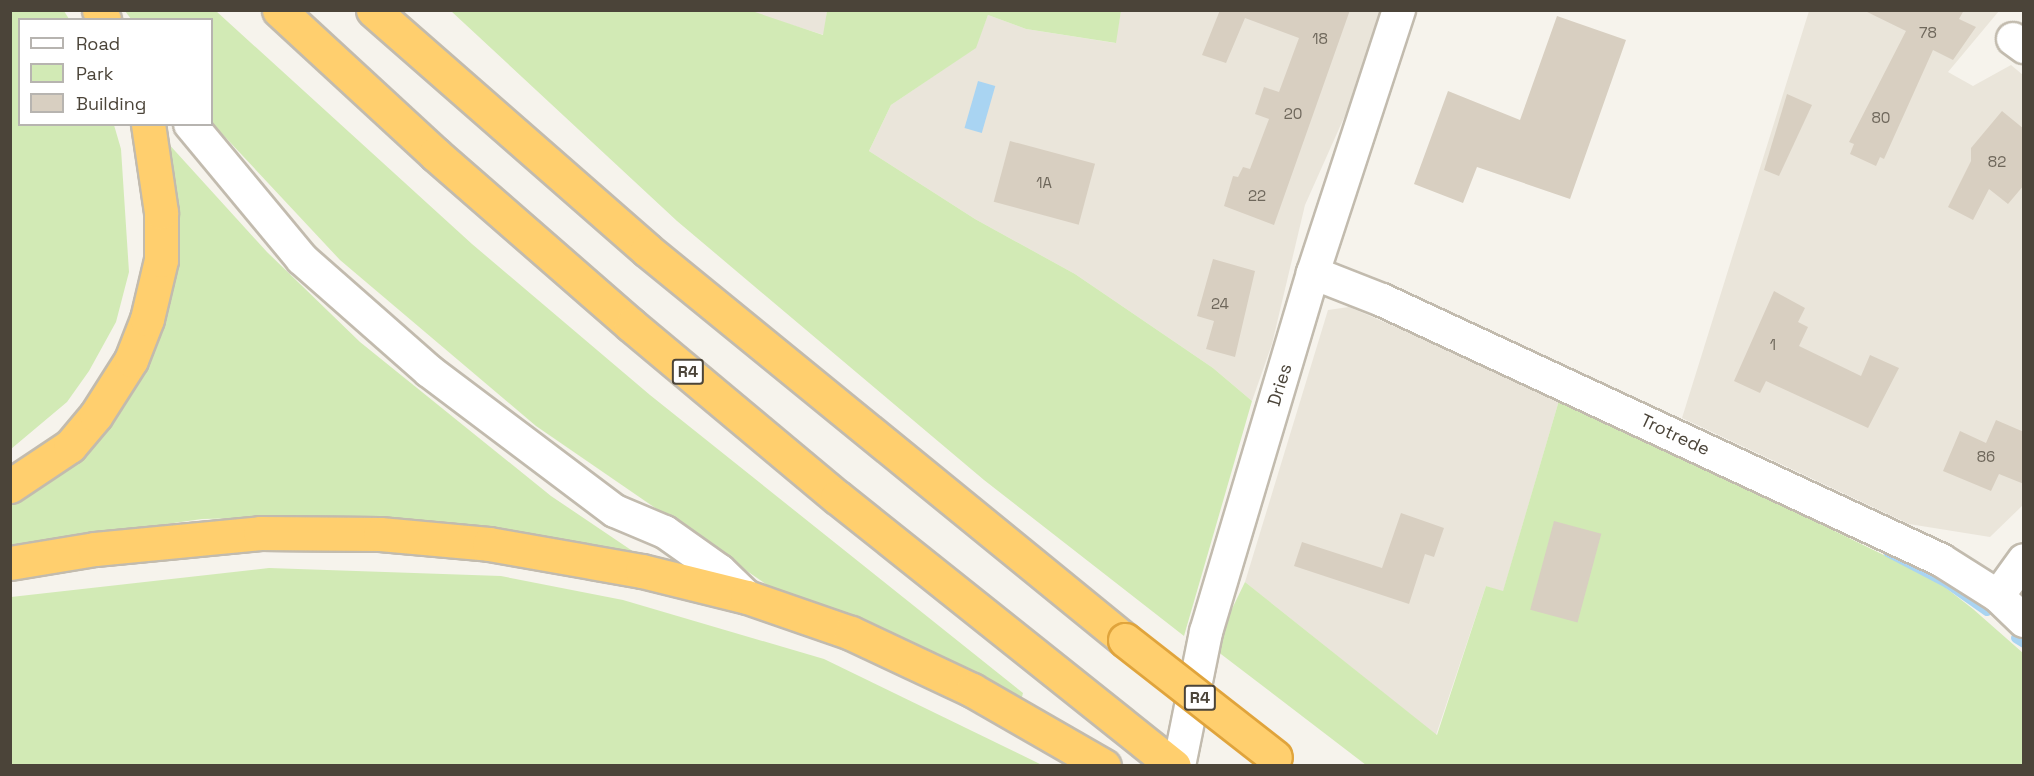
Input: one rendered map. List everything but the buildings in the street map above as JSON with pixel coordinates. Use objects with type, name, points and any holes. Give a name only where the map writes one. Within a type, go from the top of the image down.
[{"type":"highway","name":"R4","points":[[279,10],[435,154],[631,325],[837,497],[1174,765]]},
{"type":"highway","name":"R4","points":[[373,10],[647,250],[1125,640],[1281,761]]},
{"type":"highway","points":[[10,486],[70,446],[131,360],[143,329],[161,260],[161,212],[148,126]]},
{"type":"highway","points":[[10,562],[95,549],[260,533],[380,534],[489,544],[642,571],[747,597],[850,633],[972,690],[1100,763]]},
{"type":"street","name":"Dries","points":[[1179,765],[1206,632],[1313,273],[1399,10]]},
{"type":"street","points":[[192,126],[302,259],[429,371],[615,511],[665,532],[720,571],[747,597]]},
{"type":"street","name":"Trotrede","points":[[1313,273],[1382,300],[1881,530],[1941,560],[1998,596],[2024,621]]},
{"type":"street","points":[[1998,596],[2024,560]]},
{"type":"shaded area","points":[[752,10],[827,11],[824,35],[751,12]]},
{"type":"shaded area","points":[[1121,11],[1381,11],[1359,84],[1305,205],[1272,344],[1252,401],[1213,368],[1075,274],[975,219],[869,151],[891,105],[975,48],[988,15],[1026,29],[1115,43]]},
{"type":"shaded area","points":[[1809,11],[1999,11],[1948,72],[1973,86],[2011,65],[2023,75],[2023,505],[1990,537],[1909,524],[1682,418]]},
{"type":"shaded area","points":[[1349,307],[1560,397],[1503,592],[1486,586],[1436,735],[1245,582],[1328,310]]},
{"type":"green space","points":[[11,10],[64,11],[68,18],[18,18],[18,126],[114,126],[121,149],[129,272],[116,322],[89,371],[67,402],[11,449]]},
{"type":"green space","points":[[125,11],[216,11],[472,244],[650,395],[1023,693],[1021,701],[776,591],[536,426],[340,260],[213,124],[213,18],[130,18]]},
{"type":"green space","points":[[451,11],[752,11],[823,35],[827,11],[1121,11],[1116,43],[1026,29],[988,15],[976,48],[891,105],[869,151],[975,219],[1075,274],[1213,368],[1252,401],[1184,636],[984,480],[677,221]]},
{"type":"green space","points":[[166,141],[267,252],[360,342],[551,496],[634,552],[498,528],[341,516],[202,519],[11,546],[11,505],[92,448],[150,363],[177,270],[176,210]]},
{"type":"green space","points":[[1560,397],[1937,581],[1973,609],[2023,653],[2023,765],[1366,765],[1213,648],[1245,582],[1437,735],[1486,586],[1503,591]]},
{"type":"green space","points":[[269,568],[501,576],[623,600],[824,659],[1042,765],[11,765],[11,597]]},
{"type":"water","points":[[978,81],[995,86],[982,133],[964,128]]},
{"type":"waterway","points":[[1888,552],[1947,583],[1987,611]]},
{"type":"waterway","points":[[2016,638],[2024,643]]}]
